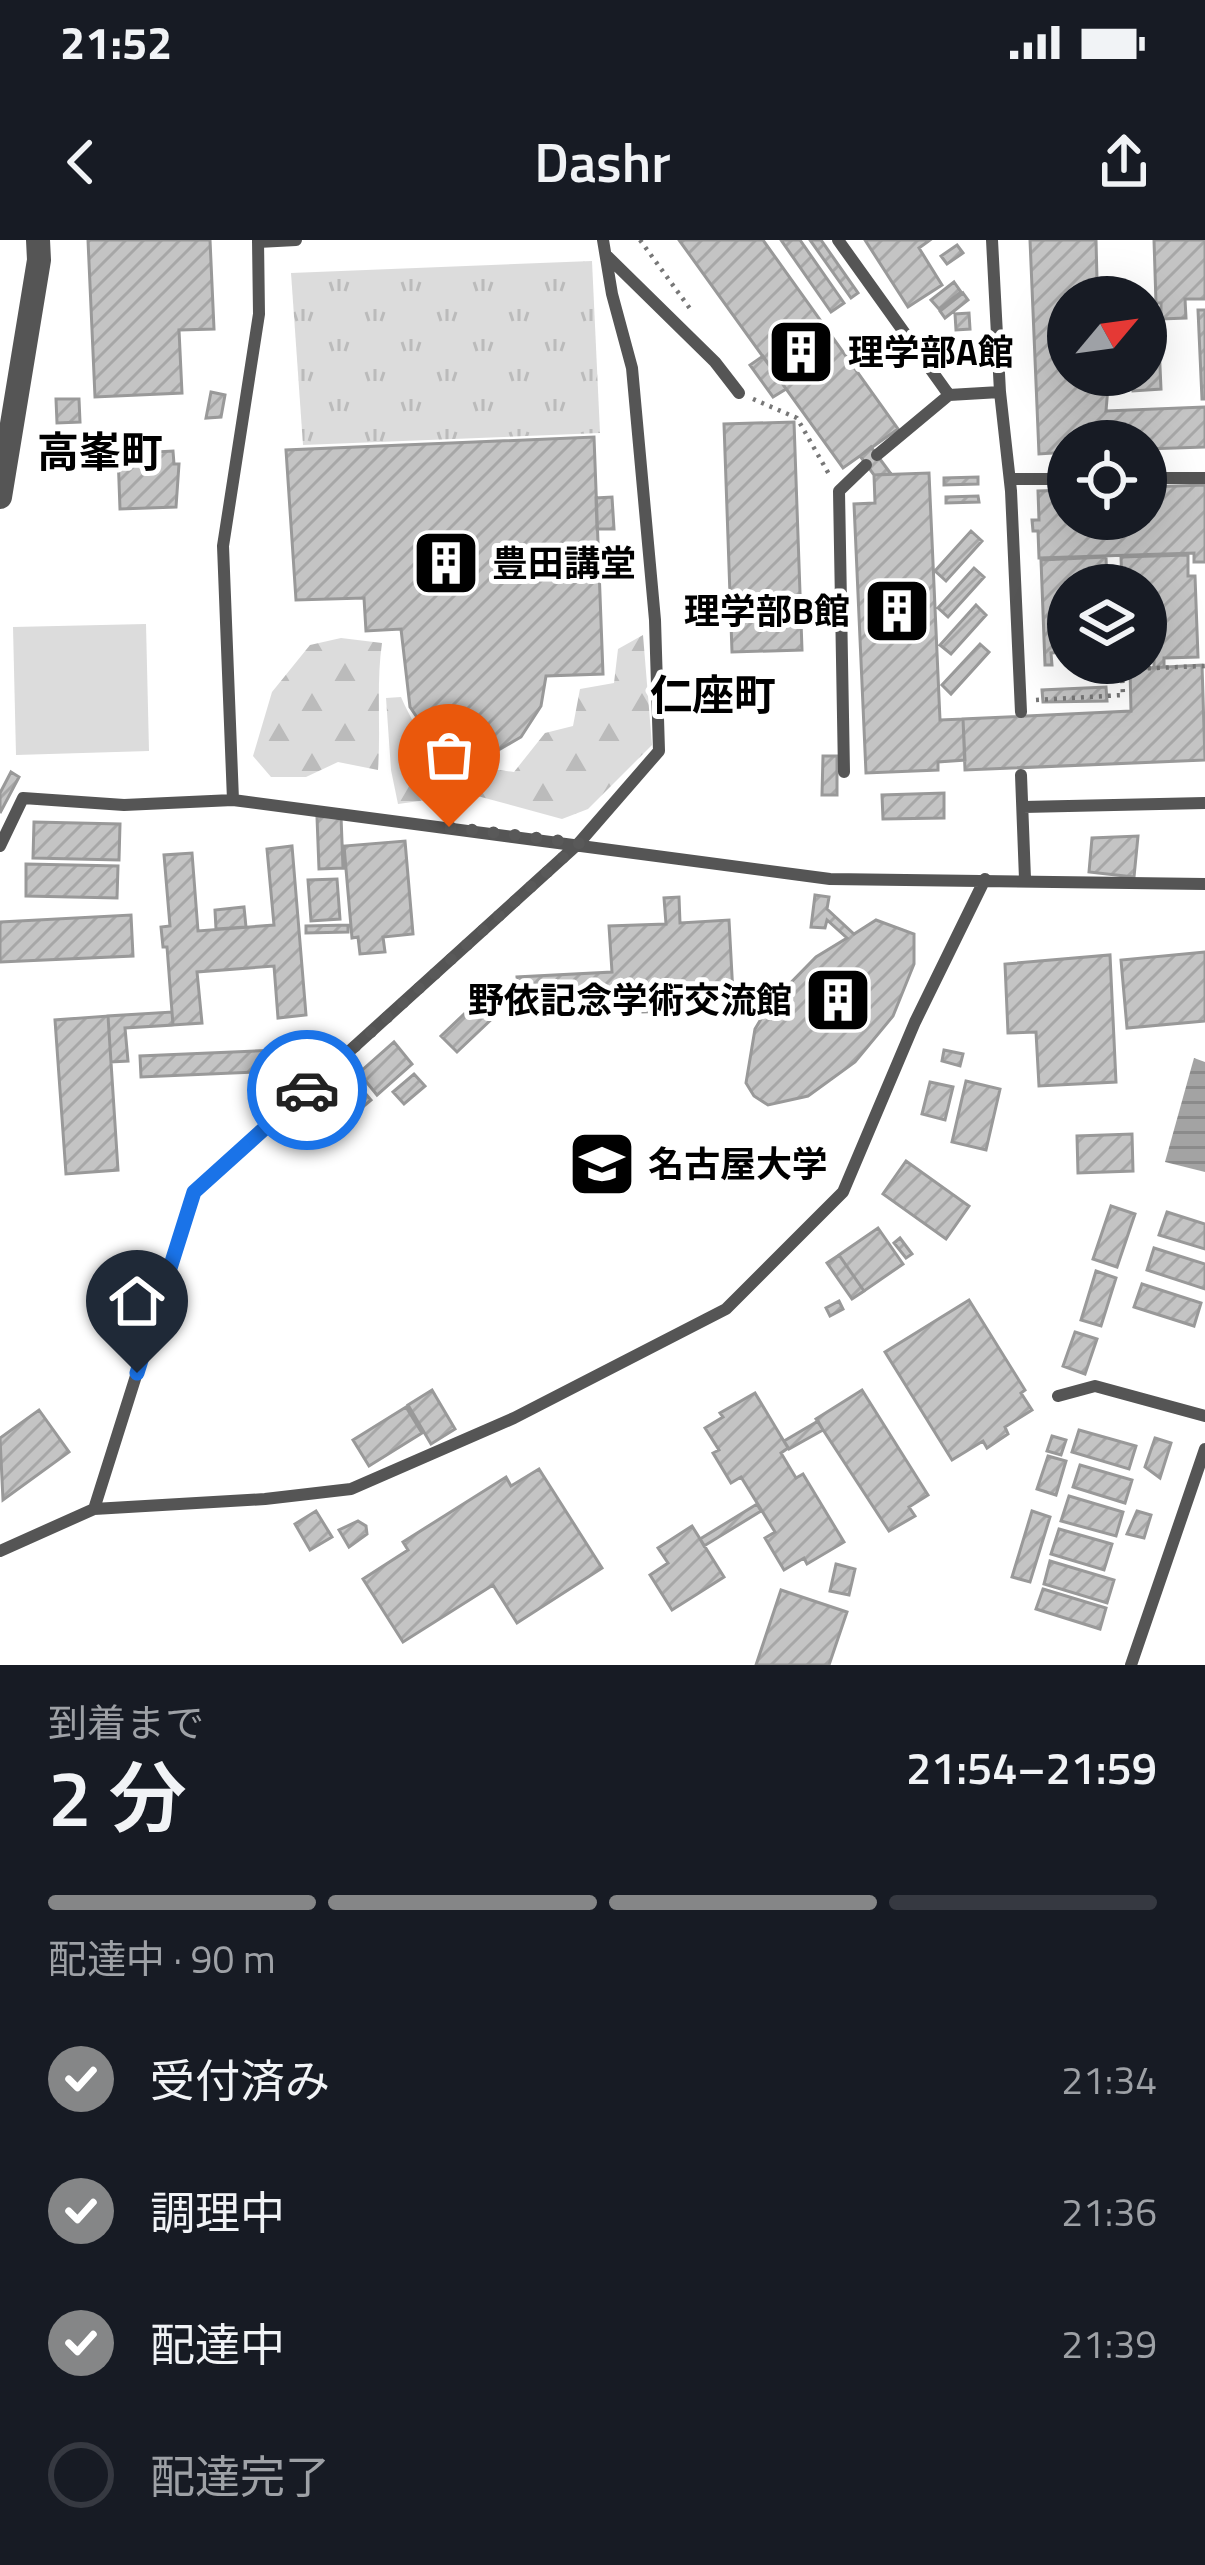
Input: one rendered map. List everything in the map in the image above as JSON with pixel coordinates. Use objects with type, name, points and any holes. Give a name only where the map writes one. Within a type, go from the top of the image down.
[{"type":"street","points":[[0,496],[39,260],[38,240]]},
{"type":"lane","points":[[233,800],[223,545],[260,314],[258,241],[296,240]]},
{"type":"lane","points":[[838,240],[950,395]]},
{"type":"lane","points":[[992,240],[1010,479],[1020,706]]},
{"type":"lane","points":[[604,247],[739,393]]},
{"type":"lane","points":[[94,1509],[194,1192],[579,843],[659,751],[655,620],[632,368],[604,247]]},
{"type":"lane","points":[[844,772],[838,491],[950,395],[1000,392]]},
{"type":"lane","points":[[1167,478],[1205,478]]},
{"type":"lane","points":[[1010,479],[1047,479]]},
{"type":"lane","points":[[1022,775],[1025,879]]},
{"type":"lane","points":[[0,846],[23,798],[124,806],[233,800],[830,878],[1205,884]]},
{"type":"lane","points":[[1023,807],[1205,803]]},
{"type":"lane","points":[[0,1551],[94,1509],[351,1490],[514,1418],[726,1309],[843,1192],[915,1022],[985,879]]},
{"type":"lane","points":[[1058,1396],[1096,1386],[1205,1416]]},
{"type":"lane","points":[[1131,1665],[1205,1449]]},
{"type":"path","points":[[640,240],[700,321]]},
{"type":"path","points":[[739,393],[797,418],[838,491]]},
{"type":"path","points":[[1020,706],[1123,695],[1122,676],[1130,669],[1205,666]]},
{"type":"green space","points":[[592,261],[600,433],[303,445],[291,273]]},
{"type":"green space","points":[[146,624],[149,751],[16,755],[13,627]]},
{"type":"green space","points":[[643,635],[652,745],[588,809],[562,819],[470,794],[398,804],[386,698],[401,697],[421,734],[444,755],[473,766],[514,772],[545,733],[573,726],[580,689],[614,683],[618,649]]},
{"type":"green space","points":[[341,638],[382,643],[378,770],[338,762],[306,777],[271,777],[253,756],[272,692],[310,645]]},
{"type":"shaded area","points":[[1194,1058],[1205,1062],[1205,1172],[1165,1162]]},
{"type":"building","points":[[88,240],[210,240],[214,329],[179,330],[182,393],[95,397]]},
{"type":"building","name":"理学部A館","points":[[679,240],[763,240],[898,429],[843,468]]},
{"type":"building","points":[[781,240],[800,240],[844,303],[831,312]]},
{"type":"building","points":[[810,240],[821,240],[858,293],[851,298]]},
{"type":"building","points":[[865,240],[930,240],[919,248],[942,285],[908,307]]},
{"type":"building","points":[[1030,240],[1096,240],[1097,276],[1047,276],[1047,396],[1107,396],[1106,411],[1205,407],[1205,447],[1167,448],[1167,420],[1047,420],[1047,453],[1039,454]]},
{"type":"building","points":[[1154,240],[1205,240],[1205,299],[1185,299],[1186,318],[1167,319],[1167,276],[1155,276]]},
{"type":"building","points":[[957,245],[963,253],[947,264],[941,256]]},
{"type":"building","points":[[954,282],[961,292],[939,309],[931,300]]},
{"type":"building","points":[[963,293],[968,300],[945,318],[940,311]]},
{"type":"building","points":[[1198,310],[1205,310],[1205,399],[1202,399]]},
{"type":"building","points":[[969,313],[970,329],[956,330],[955,314]]},
{"type":"building","points":[[763,356],[786,389],[773,397],[750,365]]},
{"type":"building","points":[[211,392],[225,395],[221,417],[206,418]]},
{"type":"building","points":[[56,399],[79,399],[80,422],[57,423]]},
{"type":"building","points":[[794,422],[802,650],[732,652],[724,424]]},
{"type":"building","name":"豊田講堂","points":[[594,437],[603,674],[546,676],[541,706],[521,737],[488,756],[455,756],[431,738],[410,707],[401,629],[366,631],[364,598],[296,600],[286,450]]},
{"type":"building","points":[[871,447],[891,474],[874,475],[860,456]]},
{"type":"building","points":[[173,451],[174,464],[179,464],[176,507],[120,509],[118,454]]},
{"type":"building","name":"理学部B館","points":[[929,473],[940,720],[963,719],[965,760],[938,762],[938,770],[866,773],[854,504],[875,503],[874,475]]},
{"type":"building","points":[[978,477],[978,484],[944,485],[944,478]]},
{"type":"building","points":[[1205,485],[1205,562],[1194,562],[1194,553],[1039,558],[1038,531],[1033,531],[1032,520],[1039,520],[1038,491],[1047,491],[1047,540],[1167,540],[1167,486]]},
{"type":"building","points":[[978,496],[979,502],[946,503],[946,497]]},
{"type":"building","points":[[612,497],[614,529],[597,529],[596,498]]},
{"type":"building","points":[[971,531],[982,541],[946,581],[935,571]]},
{"type":"building","points":[[1188,555],[1188,576],[1195,576],[1198,657],[1167,658],[1167,564],[1121,564],[1121,557]]},
{"type":"building","points":[[1106,557],[1106,564],[1047,564],[1047,665],[1045,665],[1041,560]]},
{"type":"building","points":[[974,568],[984,577],[948,617],[938,608]]},
{"type":"building","points":[[976,605],[986,615],[951,654],[940,645]]},
{"type":"building","points":[[980,644],[989,652],[951,694],[942,685]]},
{"type":"building","points":[[1202,665],[1205,760],[965,770],[963,719],[1131,711],[1130,684],[1167,684],[1167,667]]},
{"type":"building","points":[[1106,687],[1107,701],[1043,702],[1042,690]]},
{"type":"building","points":[[823,756],[837,756],[837,795],[822,795]]},
{"type":"building","points":[[11,772],[19,777],[0,813],[0,793]]},
{"type":"building","points":[[944,793],[944,818],[883,819],[882,795]]},
{"type":"building","points":[[341,816],[343,868],[319,869],[317,817]]},
{"type":"building","points":[[34,822],[120,824],[119,860],[33,858]]},
{"type":"building","points":[[1138,836],[1134,877],[1089,872],[1092,838]]},
{"type":"building","points":[[405,841],[413,934],[383,937],[385,952],[360,954],[358,937],[352,938],[344,846]]},
{"type":"building","points":[[292,846],[306,1015],[278,1018],[274,966],[197,972],[202,1023],[173,1025],[161,927],[170,926],[164,855],[192,853],[198,931],[274,925],[267,849]]},
{"type":"building","points":[[26,864],[118,866],[117,898],[26,896]]},
{"type":"building","points":[[337,879],[340,919],[311,921],[308,880]]},
{"type":"building","name":"野依記念学術交流館","points":[[815,895],[829,897],[827,909],[854,934],[876,920],[914,934],[914,964],[893,1016],[855,1062],[808,1096],[768,1105],[746,1083],[755,1029],[770,1004],[816,957],[847,938],[827,920],[825,928],[811,927]]},
{"type":"building","points":[[679,897],[680,923],[729,920],[733,994],[665,997],[665,1011],[627,1008],[627,999],[519,1004],[517,977],[612,972],[609,926],[666,924],[664,898]]},
{"type":"building","points":[[244,907],[246,927],[216,929],[215,910]]},
{"type":"building","points":[[131,915],[133,956],[0,962],[0,922]]},
{"type":"building","points":[[348,925],[348,932],[306,933],[306,926]]},
{"type":"building","points":[[1205,952],[1205,1021],[1127,1028],[1121,960]]},
{"type":"building","points":[[1110,955],[1116,1082],[1039,1086],[1036,1032],[1008,1033],[1005,964]]},
{"type":"building","points":[[482,997],[498,1013],[457,1052],[441,1036]]},
{"type":"building","points":[[172,1012],[173,1025],[125,1028],[128,1061],[111,1062],[108,1016]]},
{"type":"building","points":[[108,1016],[118,1170],[66,1174],[55,1020]]},
{"type":"building","points":[[394,1042],[412,1064],[377,1095],[359,1073]]},
{"type":"building","points":[[277,1050],[279,1071],[141,1077],[140,1056]]},
{"type":"building","points":[[944,1050],[963,1054],[960,1066],[942,1061]]},
{"type":"building","points":[[414,1074],[425,1086],[404,1104],[393,1092]]},
{"type":"building","points":[[353,1079],[371,1100],[364,1106],[346,1085]]},
{"type":"building","points":[[966,1081],[1000,1089],[986,1150],[952,1142]]},
{"type":"building","points":[[930,1082],[953,1087],[945,1120],[922,1114]]},
{"type":"building","points":[[1132,1134],[1133,1171],[1078,1173],[1077,1136]]},
{"type":"building","points":[[906,1161],[969,1206],[946,1239],[883,1194]]},
{"type":"building","points":[[1111,1206],[1135,1214],[1117,1267],[1093,1259]]},
{"type":"building","points":[[1167,1212],[1205,1224],[1205,1249],[1159,1235]]},
{"type":"building","points":[[878,1228],[903,1264],[864,1291],[839,1255]]},
{"type":"building","points":[[900,1238],[912,1254],[906,1258],[894,1243]]},
{"type":"building","points":[[1154,1248],[1205,1264],[1205,1289],[1147,1270]]},
{"type":"building","points":[[839,1255],[864,1291],[852,1299],[827,1263]]},
{"type":"building","points":[[1096,1271],[1116,1278],[1101,1326],[1081,1320]]},
{"type":"building","points":[[1142,1284],[1201,1303],[1194,1326],[1134,1307]]},
{"type":"building","points":[[969,1300],[1025,1390],[1021,1393],[1032,1410],[1005,1427],[1008,1434],[987,1448],[983,1441],[952,1460],[885,1352]]},
{"type":"building","points":[[839,1301],[843,1309],[830,1316],[826,1308]]},
{"type":"building","points":[[1075,1332],[1097,1339],[1085,1374],[1063,1366]]},
{"type":"building","points":[[432,1390],[455,1429],[431,1444],[408,1405]]},
{"type":"building","points":[[862,1390],[928,1495],[909,1507],[915,1516],[889,1531],[816,1419]]},
{"type":"building","points":[[755,1393],[788,1448],[781,1453],[796,1478],[803,1474],[844,1542],[807,1564],[804,1558],[784,1570],[765,1538],[775,1532],[741,1477],[731,1483],[705,1428],[723,1417],[720,1413]]},
{"type":"building","points":[[406,1407],[422,1433],[369,1466],[353,1440]]},
{"type":"building","points":[[39,1410],[69,1452],[3,1500],[0,1438]]},
{"type":"building","points":[[818,1421],[823,1430],[789,1449],[784,1441]]},
{"type":"building","points":[[1079,1430],[1136,1446],[1129,1469],[1072,1452]]},
{"type":"building","points":[[1052,1436],[1066,1440],[1061,1455],[1047,1451]]},
{"type":"building","points":[[1155,1438],[1171,1443],[1160,1478],[1145,1467]]},
{"type":"building","points":[[1048,1456],[1066,1461],[1056,1495],[1037,1489]]},
{"type":"building","points":[[1080,1465],[1132,1480],[1125,1503],[1073,1487]]},
{"type":"building","points":[[539,1469],[602,1568],[517,1623],[493,1585],[403,1642],[363,1579],[408,1550],[403,1542],[506,1477],[511,1486]]},
{"type":"building","points":[[1069,1496],[1123,1512],[1116,1536],[1061,1521]]},
{"type":"building","points":[[757,1504],[761,1511],[704,1546],[700,1539]]},
{"type":"building","points":[[316,1511],[332,1537],[310,1550],[295,1524]]},
{"type":"building","points":[[1032,1511],[1050,1517],[1030,1582],[1012,1577]]},
{"type":"building","points":[[1137,1511],[1151,1515],[1144,1538],[1127,1534]]},
{"type":"building","points":[[358,1521],[366,1526],[367,1534],[349,1547],[339,1530]]},
{"type":"building","points":[[692,1526],[724,1577],[672,1610],[650,1575],[668,1563],[658,1548]]},
{"type":"building","points":[[1059,1529],[1112,1544],[1104,1570],[1051,1554]]},
{"type":"building","points":[[1050,1561],[1114,1580],[1107,1603],[1044,1584]]},
{"type":"building","points":[[836,1564],[855,1569],[849,1595],[830,1591]]},
{"type":"building","points":[[1043,1589],[1106,1608],[1100,1629],[1036,1609]]},
{"type":"building","points":[[781,1590],[847,1612],[829,1665],[756,1665]]},
{"type":"way so far","points":[[307,1090],[579,843],[449,827]]},
{"type":"place","name":"理学部A館","points":[[801,352]]},
{"type":"place","name":"豊田講堂","points":[[446,563]]},
{"type":"place","name":"理学部B館","points":[[897,611]]},
{"type":"place","name":"野依記念学術交流館","points":[[838,1000]]},
{"type":"place","name":"名古屋大学","points":[[602,1164]]},
{"type":"district","name":"高峯町","points":[[100,452]]},
{"type":"district","name":"仁座町","points":[[713,695]]},
{"type":"route","points":[[137,1373],[194,1192],[307,1090]]}]
